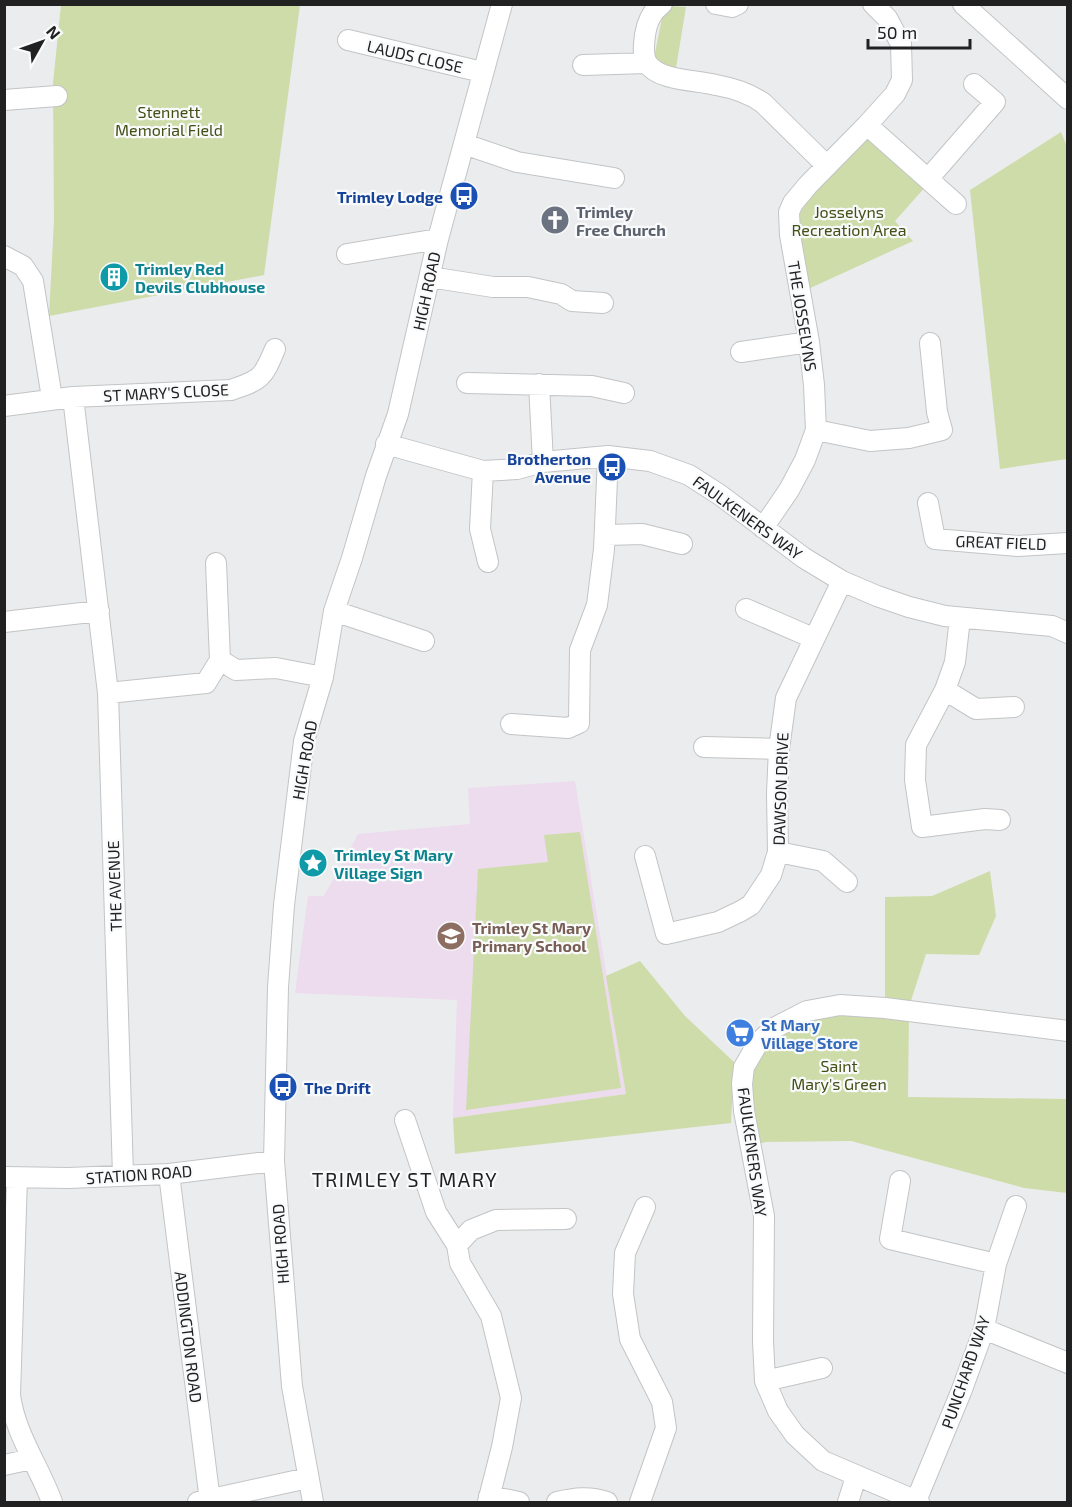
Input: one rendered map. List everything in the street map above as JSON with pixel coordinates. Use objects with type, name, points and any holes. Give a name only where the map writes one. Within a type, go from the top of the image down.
[{"type":"street","name":"HIGH ROAD","points":[[313,1503],[292,1386],[274,1161],[278,987],[284,905],[304,741],[323,677],[334,611],[386,444],[398,414],[438,239],[502,4]]},
{"type":"street","points":[[662,4],[651,14],[646,31],[643,49],[647,63],[661,74],[716,84],[751,95],[763,103],[827,166]]},
{"type":"street","points":[[716,4],[732,7],[738,4]]},
{"type":"street","name":"THE JOSSELYNS","points":[[763,528],[789,490],[805,460],[816,430],[809,342],[790,235],[789,212],[793,203],[895,94],[902,80],[901,45],[887,18],[873,4]]},
{"type":"street","points":[[963,4],[1068,99]]},
{"type":"street","name":"LAUDS CLOSE","points":[[348,40],[482,72]]},
{"type":"street","points":[[583,65],[647,63]]},
{"type":"street","points":[[928,179],[995,102],[974,84]]},
{"type":"street","points":[[4,100],[57,96]]},
{"type":"street","points":[[867,125],[956,204]]},
{"type":"street","points":[[464,144],[517,162],[614,178]]},
{"type":"street","points":[[347,254],[438,239]]},
{"type":"street","points":[[4,256],[23,266],[33,281],[52,398]]},
{"type":"street","points":[[430,277],[493,287],[528,287],[561,294],[572,301],[603,303]]},
{"type":"street","points":[[741,352],[809,342]]},
{"type":"street","points":[[816,430],[870,441],[909,438],[942,430],[937,412],[930,343]]},
{"type":"street","name":"ST MARY'S CLOSE","points":[[4,406],[52,398],[231,390],[249,384],[265,373],[275,349]]},
{"type":"street","points":[[467,383],[592,386],[624,393]]},
{"type":"street","points":[[539,384],[543,462]]},
{"type":"street","points":[[73,397],[108,693],[206,683],[220,660],[216,563]]},
{"type":"street","name":"FAULKENERS WAY","points":[[386,444],[483,471],[517,469],[543,462],[608,456],[650,461],[689,474],[804,558],[842,580],[909,608],[960,618],[1052,626],[1068,633]]},
{"type":"street","points":[[511,724],[568,728],[579,723],[580,650],[597,605],[606,535],[608,456]]},
{"type":"street","points":[[483,471],[480,529],[488,562]]},
{"type":"street","name":"GREAT FIELD","points":[[928,503],[935,539],[1018,546],[1068,543]]},
{"type":"street","points":[[606,535],[642,534],[682,544]]},
{"type":"street","name":"DAWSON DRIVE","points":[[645,856],[666,934],[718,922],[751,905],[771,875],[778,852],[779,749],[786,698],[842,580]]},
{"type":"street","points":[[746,609],[813,638]]},
{"type":"street","points":[[334,611],[424,641]]},
{"type":"street","points":[[4,621],[99,612]]},
{"type":"street","points":[[960,618],[955,662],[945,690],[916,745],[915,780],[922,827],[985,819],[1000,820]]},
{"type":"street","points":[[220,660],[236,670],[276,668],[323,677]]},
{"type":"street","points":[[945,690],[976,709],[1014,707]]},
{"type":"street","name":"THE AVENUE","points":[[108,693],[123,1175]]},
{"type":"street","points":[[704,747],[779,749]]},
{"type":"street","points":[[778,852],[823,861],[847,882]]},
{"type":"street","name":"FAULKENERS WAY","points":[[918,1502],[823,1461],[795,1435],[778,1411],[765,1381],[762,1341],[765,1290],[764,1216],[744,1111],[742,1084],[744,1067],[758,1043],[774,1028],[807,1011],[840,1005],[885,1008],[1068,1031]]},
{"type":"street","points":[[405,1120],[436,1212],[457,1245],[460,1263],[491,1316],[511,1398],[502,1447],[488,1499],[519,1503]]},
{"type":"street","name":"STATION ROAD","points":[[11,1177],[68,1178],[169,1174],[274,1161]]},
{"type":"street","name":"ADDINGTON ROAD","points":[[169,1174],[204,1502]]},
{"type":"street","points":[[11,1177],[10,1395],[24,1445],[52,1503]]},
{"type":"street","points":[[900,1181],[890,1239],[996,1264]]},
{"type":"street","points":[[640,1503],[666,1428],[662,1402],[630,1339],[623,1294],[625,1253],[645,1206]]},
{"type":"street","name":"PUNCHARD WAY","points":[[918,1502],[984,1329],[996,1264],[1016,1206]]},
{"type":"street","points":[[457,1245],[471,1230],[496,1220],[566,1219]]},
{"type":"street","points":[[984,1329],[1068,1363]]},
{"type":"street","points":[[765,1381],[822,1368]]},
{"type":"street","points":[[4,1465],[32,1459]]},
{"type":"street","points":[[848,1503],[856,1477]]},
{"type":"street","points":[[204,1502],[308,1478]]},
{"type":"street","points":[[557,1503],[578,1497],[589,1497],[607,1503]]},
{"type":"shaded area","name":"Trimley St Mary Primary School","points":[[575,781],[626,1094],[453,1118],[457,1000],[295,993],[308,896],[324,896],[358,834],[470,824],[468,788]]},
{"type":"green space","name":"Stennett Memorial Field","points":[[61,5],[300,5],[264,275],[49,316],[54,221],[53,83]]},
{"type":"green space","points":[[669,6],[686,7],[676,68],[660,66],[651,57],[655,53],[662,18],[660,13]]},
{"type":"green space","points":[[1061,132],[1068,149],[1067,459],[1000,469],[970,190]]},
{"type":"green space","name":"Josselyns Recreation Area","points":[[869,135],[927,185],[895,221],[913,241],[806,290],[798,219],[819,186]]},
{"type":"green space","points":[[580,832],[621,1088],[466,1110],[478,869],[548,862],[544,835]]},
{"type":"green space","name":"Saint Mary's Green","points":[[990,871],[996,916],[979,955],[926,954],[908,1010],[908,1097],[1067,1099],[1067,1193],[1024,1188],[851,1141],[766,1142],[750,1146],[744,1111],[758,1043],[789,1019],[885,1008],[885,897],[932,896]]},
{"type":"green space","points":[[640,961],[685,1016],[734,1062],[731,1123],[455,1154],[453,1118],[626,1094],[606,976]]},
{"type":"place","name":"Trimley Lodge","points":[[464,196]]},
{"type":"place","name":"Trimley Free Church","points":[[555,220]]},
{"type":"place","name":"Trimley Red Devils Clubhouse","points":[[114,277]]},
{"type":"place","name":"Brotherton Avenue","points":[[612,467]]},
{"type":"place","name":"Trimley St Mary Village Sign","points":[[313,863]]},
{"type":"place","name":"Trimley St Mary Primary School","points":[[451,936]]},
{"type":"place","name":"St Mary Village Store","points":[[740,1033]]},
{"type":"place","name":"The Drift","points":[[283,1087]]},
{"type":"district","name":"TRIMLEY ST MARY","points":[[405,1179]]}]
